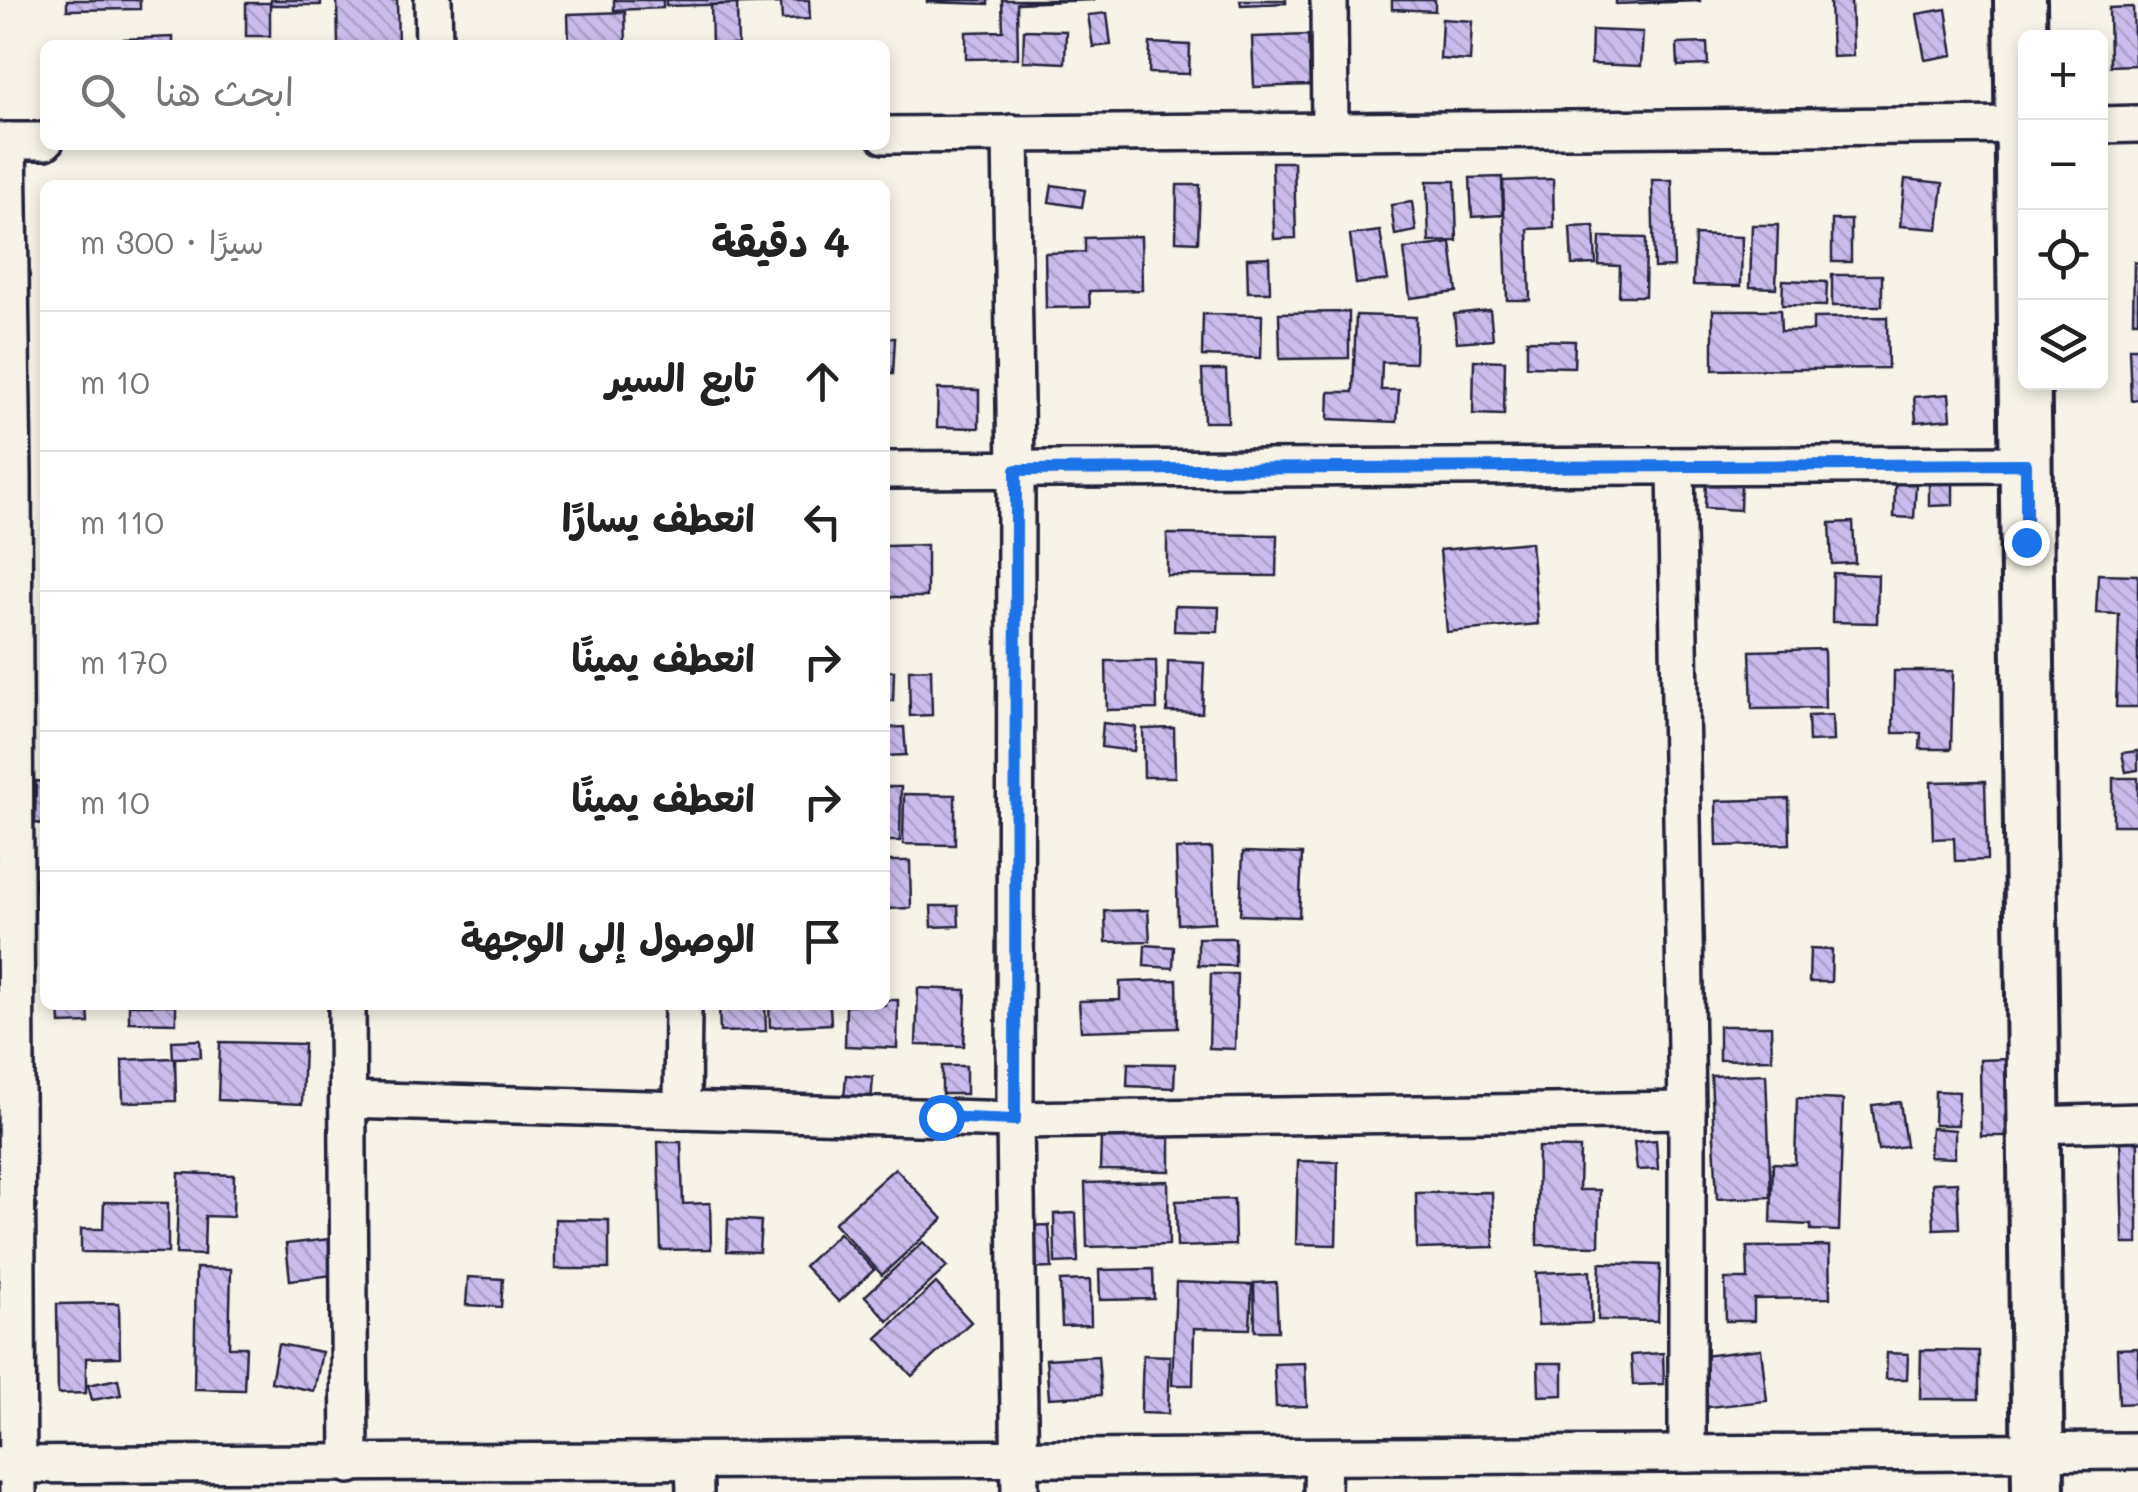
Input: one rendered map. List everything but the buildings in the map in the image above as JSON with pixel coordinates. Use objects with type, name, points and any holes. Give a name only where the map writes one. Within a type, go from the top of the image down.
[{"type":"street","points":[[433,0],[434,40]]},
{"type":"street","points":[[1328,0],[1330,131]]},
{"type":"street","points":[[2020,0],[2023,120]]},
{"type":"street","points":[[2108,125],[2138,124]]},
{"type":"street","points":[[890,135],[2018,125]]},
{"type":"street","points":[[1011,133],[1020,1475]]},
{"type":"street","points":[[40,141],[4,141],[29,761],[8,1132],[12,1474],[350,1464],[695,1476],[1020,1475],[1322,1456],[1687,1454],[2038,1472],[2138,1452]]},
{"type":"street","points":[[2024,210],[2038,1472]]},
{"type":"street","points":[[890,470],[2026,464]]},
{"type":"street","points":[[1676,466],[1687,1110],[1687,1454]]},
{"type":"street","points":[[347,1010],[350,1464]]},
{"type":"street","points":[[682,1110],[683,1010]]},
{"type":"street","points":[[348,1100],[1015,1120],[1687,1110]]},
{"type":"street","points":[[2034,1125],[2138,1122]]},
{"type":"street","points":[[1322,1456],[1322,1492]]},
{"type":"route","points":[[941,1117],[1015,1120],[1016,470],[2026,464],[2026,542]]}]
